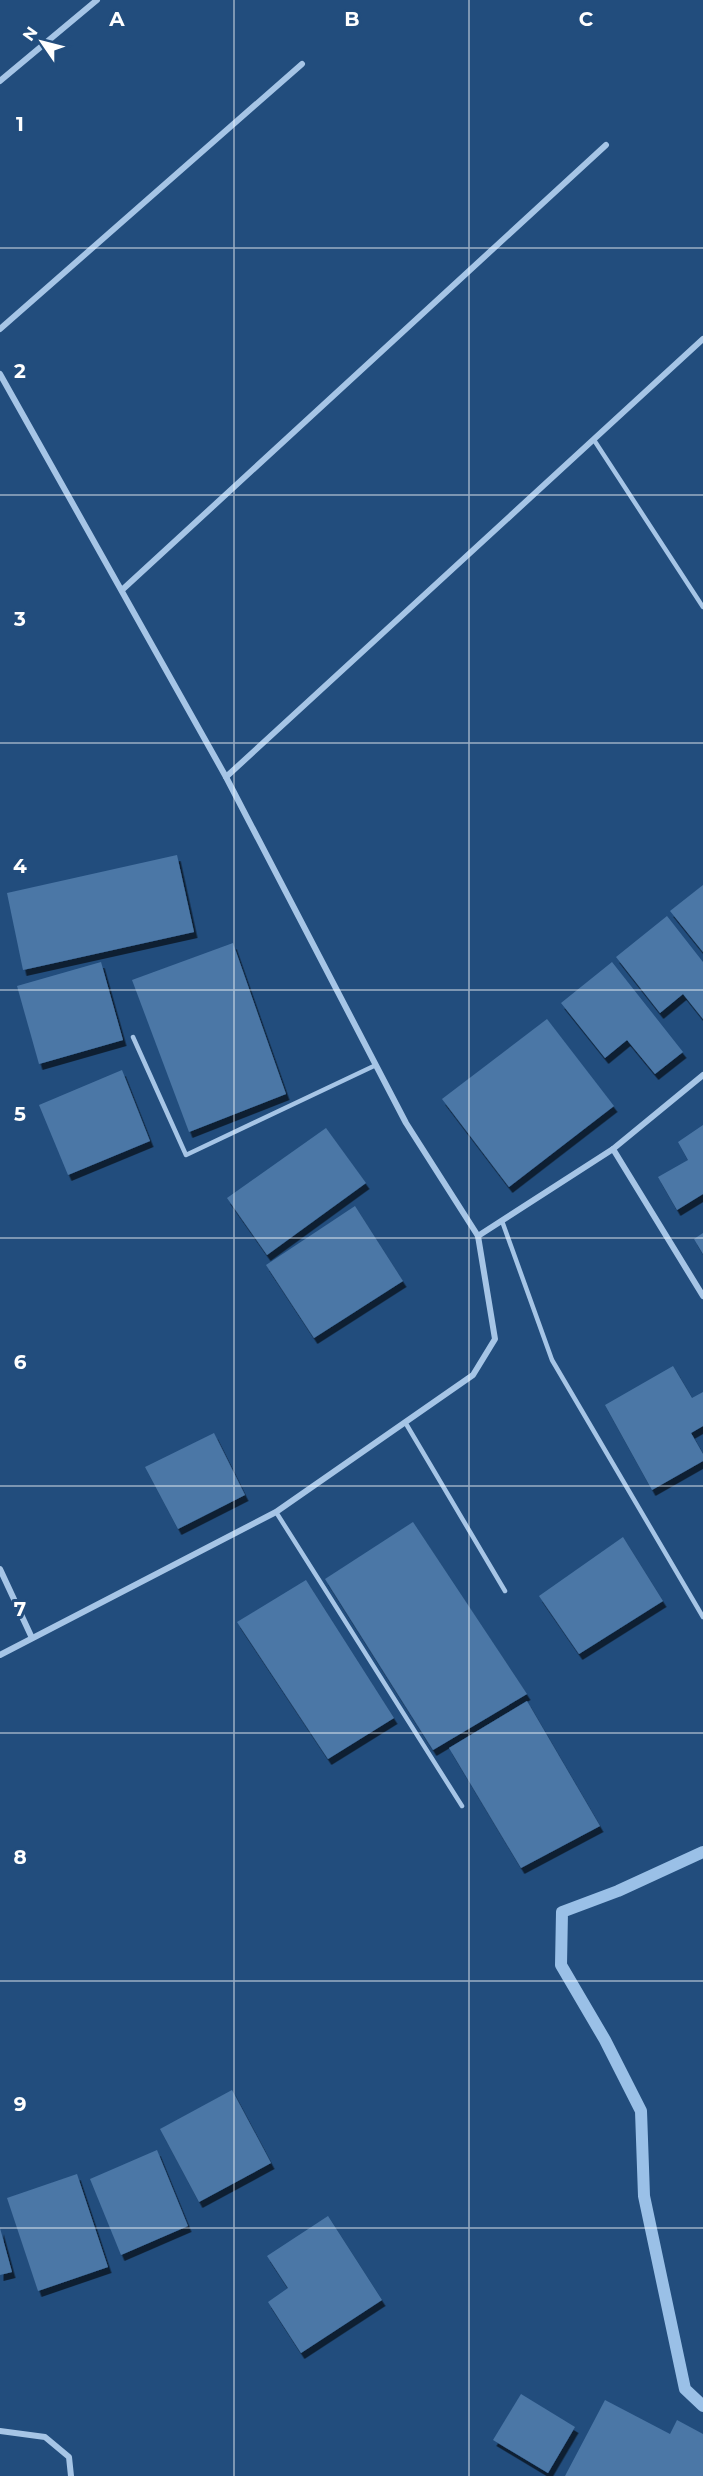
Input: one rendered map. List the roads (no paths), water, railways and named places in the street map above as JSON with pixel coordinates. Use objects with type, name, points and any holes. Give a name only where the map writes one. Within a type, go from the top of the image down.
[{"type":"street","points":[[0,81],[97,0]]},
{"type":"street","points":[[0,328],[302,64]]},
{"type":"street","points":[[122,590],[606,145]]},
{"type":"street","points":[[226,777],[703,339]]},
{"type":"street","points":[[0,374],[226,777],[406,1123],[478,1236],[495,1339],[473,1375],[276,1512],[0,1655]]},
{"type":"street","points":[[478,1236],[613,1149],[703,1075]]},
{"type":"street","points":[[613,1149],[703,1296]]},
{"type":"street","points":[[0,1569],[32,1638]]},
{"type":"street","points":[[0,2431],[45,2437],[69,2457],[71,2476]]},
{"type":"lane","points":[[594,440],[703,607]]},
{"type":"lane","points":[[133,1037],[186,1155],[376,1065]]},
{"type":"lane","points":[[502,1221],[552,1360],[703,1617]]},
{"type":"lane","points":[[405,1422],[505,1591]]},
{"type":"lane","points":[[276,1512],[462,1806]]},
{"type":"waterway","points":[[703,1852],[618,1891],[562,1912],[561,1965],[605,2040],[641,2111],[644,2196],[685,2389],[703,2406]]}]
